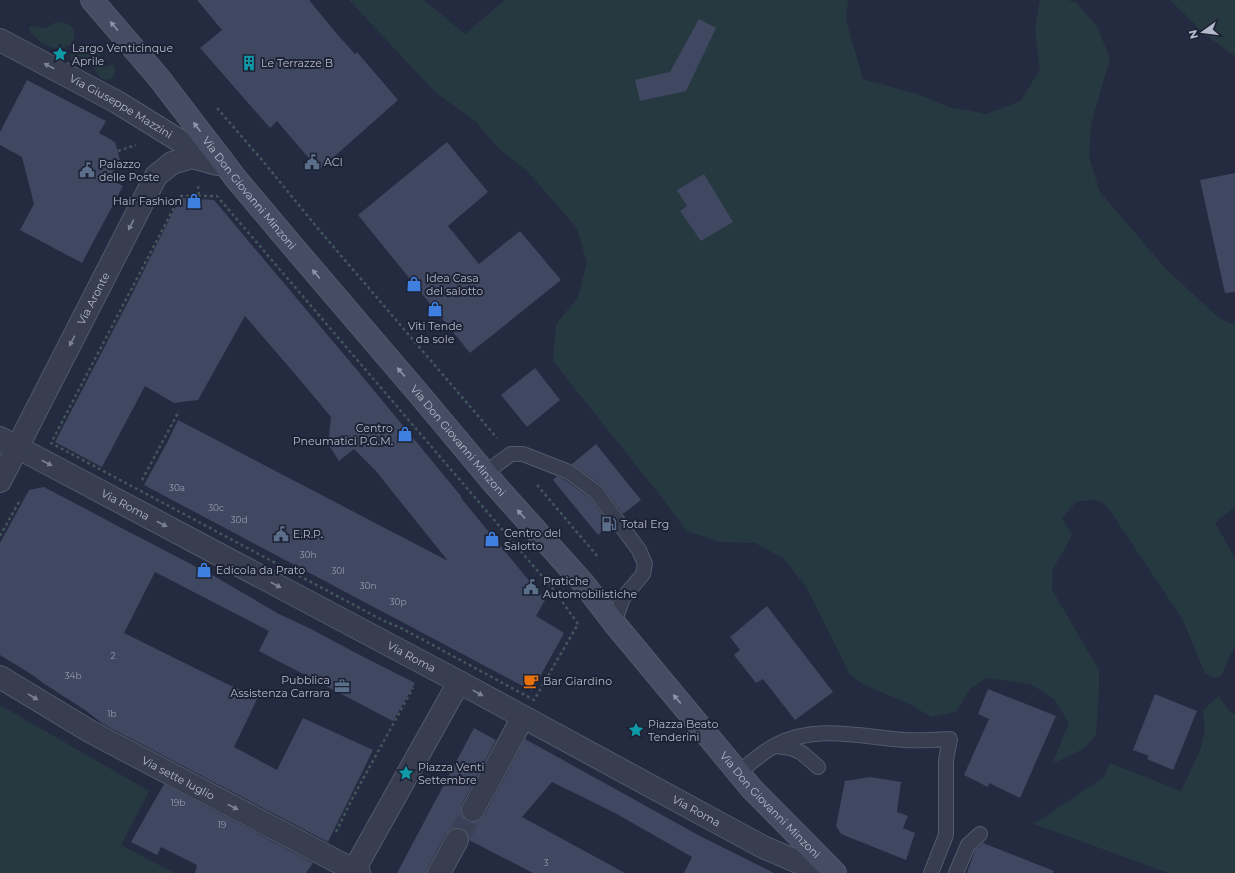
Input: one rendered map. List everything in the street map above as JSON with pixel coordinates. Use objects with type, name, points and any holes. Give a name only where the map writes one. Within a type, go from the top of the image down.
[{"type":"main road","name":"Via Don Giovanni Minzoni","points":[[92,0],[159,78],[237,180],[496,486],[584,584],[614,623],[752,789],[835,873]]},
{"type":"street","name":"Via Giuseppe Mazzini","points":[[0,40],[117,102],[218,164],[237,180]]},
{"type":"street","name":"Via Aronte","points":[[0,481],[9,443],[156,176],[172,163],[192,157],[218,164]]},
{"type":"street","name":"Via Roma","points":[[9,443],[459,682],[763,847],[824,873]]},
{"type":"street","name":"Via sette luglio","points":[[0,677],[91,732],[356,871]]},
{"type":"street","points":[[356,871],[358,863],[459,682]]},
{"type":"street","points":[[473,810],[523,718]]},
{"type":"street","points":[[439,873],[457,840]]},
{"type":"lane","points":[[485,472],[511,454],[522,454],[569,472],[596,492],[639,550],[645,564],[643,574],[623,598],[614,623]]},
{"type":"lane","points":[[739,772],[775,746],[797,737],[845,733],[905,740],[950,740],[946,760],[946,835],[931,873]]},
{"type":"lane","points":[[775,746],[792,748],[802,753],[818,767]]},
{"type":"lane","points":[[956,873],[968,845],[980,834]]},
{"type":"path","points":[[213,102],[320,231],[600,559]]},
{"type":"path","points":[[118,151],[141,144]]},
{"type":"path","points":[[180,196],[217,196],[554,590],[578,624],[534,700],[51,443],[180,196]]},
{"type":"path","points":[[142,480],[179,411]]},
{"type":"path","points":[[336,833],[352,799],[413,687]]},
{"type":"shaded area","points":[[349,0],[424,0],[465,34],[505,0],[848,0],[846,20],[863,79],[917,94],[949,107],[986,114],[1021,101],[1040,69],[1035,30],[1040,0],[1067,0],[1076,2],[1098,28],[1110,59],[1091,124],[1089,158],[1100,192],[1165,268],[1220,319],[1235,325],[1235,507],[1215,523],[1234,556],[1235,561],[1235,646],[1222,675],[1214,678],[1205,673],[1183,620],[1111,512],[1103,503],[1091,500],[1076,502],[1062,519],[1072,534],[1053,568],[1052,590],[1099,670],[1096,734],[1085,748],[1052,764],[1069,723],[1054,699],[1031,684],[987,678],[971,688],[956,712],[931,717],[908,703],[866,686],[850,675],[807,588],[784,559],[755,543],[720,542],[686,531],[666,503],[553,361],[556,324],[578,297],[587,262],[576,227],[528,172],[498,148],[475,121],[436,93]]},
{"type":"shaded area","points":[[1170,0],[1235,0],[1235,56],[1207,36]]},
{"type":"shaded area","points":[[63,22],[72,28],[74,38],[69,46],[63,48],[48,46],[35,37],[29,29],[31,26],[46,28],[54,23]]},
{"type":"shaded area","points":[[86,50],[102,51],[99,58],[102,66],[105,67],[113,64],[115,68],[111,79],[105,80],[97,73],[87,60],[84,61],[84,65],[79,66],[73,63],[70,56],[71,54]]},
{"type":"shaded area","points":[[1219,696],[1230,712],[1235,714],[1235,873],[1168,873],[1034,824],[1104,777],[1110,763],[1181,791],[1200,751],[1205,731],[1203,710]]},
{"type":"shaded area","points":[[0,705],[149,791],[121,845],[174,873],[0,873]]},
{"type":"building","points":[[197,0],[309,0],[337,34],[355,54],[357,52],[398,100],[319,170],[277,121],[270,128],[200,48],[222,30]]},
{"type":"building","points":[[699,19],[716,28],[686,91],[640,101],[635,80],[670,72]]},
{"type":"building","name":"Palazzo delle Poste","points":[[27,80],[106,121],[99,133],[115,142],[120,160],[109,179],[123,186],[82,263],[20,230],[34,204],[22,157],[0,145],[0,132]]},
{"type":"building","points":[[447,142],[488,192],[448,226],[479,264],[520,231],[561,280],[470,353],[358,215]]},
{"type":"building","points":[[1235,173],[1235,292],[1225,293],[1200,180]]},
{"type":"building","points":[[704,174],[733,222],[701,241],[680,211],[687,206],[677,190]]},
{"type":"building","points":[[180,198],[214,200],[357,370],[545,600],[536,616],[564,633],[532,691],[144,485],[178,420],[448,561],[375,470],[354,449],[339,461],[328,444],[331,417],[245,316],[198,400],[174,403],[145,386],[102,467],[55,442]]},
{"type":"building","points":[[535,368],[560,400],[527,427],[501,395]]},
{"type":"building","points":[[596,444],[641,500],[623,514],[601,485],[572,464]]},
{"type":"building","points":[[557,476],[590,498],[610,525],[598,535],[553,480]]},
{"type":"building","points":[[44,487],[214,576],[279,614],[415,683],[393,721],[259,651],[269,631],[155,572],[124,633],[225,683],[258,697],[234,747],[277,770],[303,718],[373,750],[328,842],[103,724],[85,710],[0,655],[0,543],[29,490]]},
{"type":"building","points":[[767,606],[833,692],[795,720],[763,679],[756,683],[734,655],[740,650],[730,637]]},
{"type":"building","points":[[988,689],[1056,716],[1020,798],[989,783],[988,787],[964,775],[989,719],[978,714]]},
{"type":"building","points":[[1155,694],[1197,711],[1173,770],[1147,759],[1149,756],[1133,750]]},
{"type":"building","points":[[474,728],[496,740],[462,804],[462,816],[467,821],[479,821],[484,816],[525,739],[700,836],[774,873],[684,873],[692,857],[615,813],[552,782],[522,817],[625,873],[533,873],[469,840],[467,833],[463,829],[457,828],[451,829],[446,834],[428,867],[427,873],[397,873]]},
{"type":"building","points":[[870,777],[901,782],[897,812],[908,816],[903,828],[915,833],[906,860],[841,834],[836,826],[845,781]]},
{"type":"building","points":[[164,784],[313,863],[306,873],[195,873],[197,865],[161,847],[157,855],[131,842]]},
{"type":"building","points":[[983,843],[1054,871],[1053,873],[967,873],[975,850]]},
{"type":"tunnel","points":[[457,840],[473,810]]},
{"type":"place","name":"Largo Venticinque Aprile","points":[[60,54]]},
{"type":"place","name":"Le Terrazze B","points":[[249,63]]},
{"type":"place","name":"ACI","points":[[312,162]]},
{"type":"place","name":"Palazzo delle Poste","points":[[87,170]]},
{"type":"place","name":"Hair Fashion","points":[[194,201]]},
{"type":"place","name":"Idea Casa del salotto","points":[[414,284]]},
{"type":"place","name":"Viti Tende da sole","points":[[435,309]]},
{"type":"place","name":"Centro Pneumatici P.G.M.","points":[[405,434]]},
{"type":"place","name":"Total Erg","points":[[609,524]]},
{"type":"place","name":"E.R.P.","points":[[281,534]]},
{"type":"place","name":"Centro del Salotto","points":[[492,539]]},
{"type":"place","name":"Edicola da Prato","points":[[204,570]]},
{"type":"place","name":"Pratiche Automobilistiche","points":[[531,587]]},
{"type":"place","name":"Bar Giardino","points":[[531,681]]},
{"type":"place","name":"Pubblica Assistenza Carrara","points":[[342,686]]},
{"type":"place","name":"Piazza Beato Tenderini","points":[[636,730]]},
{"type":"place","name":"Piazza Venti Settembre","points":[[406,773]]}]
